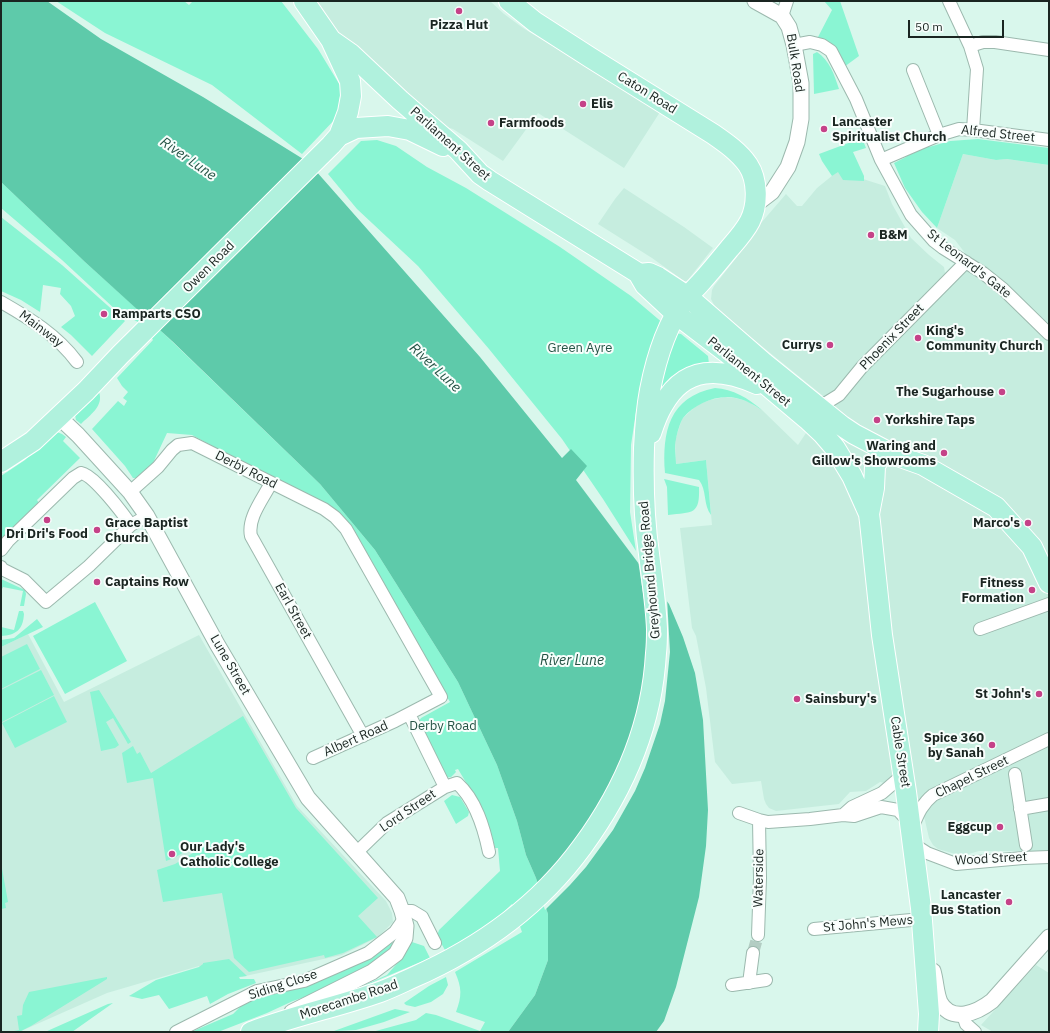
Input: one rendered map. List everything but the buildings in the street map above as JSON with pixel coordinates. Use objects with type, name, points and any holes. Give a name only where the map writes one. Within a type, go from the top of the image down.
[{"type":"main road","points":[[304,1],[331,40]]},
{"type":"main road","name":"Caton Road","points":[[509,1],[541,26],[732,147],[749,168],[754,177],[756,189],[755,205]]},
{"type":"main road","name":"Owen Road","points":[[1,462],[33,441],[86,391],[120,355],[335,140],[348,112],[351,96],[350,81],[331,40]]},
{"type":"main road","name":"Parliament Street","points":[[331,40],[351,54],[400,100],[455,147],[480,174],[639,274],[645,285],[676,314],[773,391],[823,434],[835,448],[852,476]]},
{"type":"main road","points":[[335,140],[356,128],[388,126],[410,130],[444,147],[455,147]]},
{"type":"main road","points":[[687,296],[702,282],[738,239],[750,222],[755,205]]},
{"type":"main road","name":"Parliament Street","points":[[639,274],[649,273],[658,277],[687,296],[764,363],[842,426],[892,454],[923,465],[946,476],[996,507],[1032,547],[1049,583]]},
{"type":"main road","name":"Greyhound Bridge Road","points":[[423,973],[464,953],[499,929],[532,902],[557,877],[599,824],[626,775],[646,720],[655,672],[657,632],[648,552],[643,479],[644,425],[653,376],[667,334],[676,314],[687,296]]},
{"type":"main road","points":[[644,448],[662,406],[677,386],[698,375],[712,372],[742,377],[773,391]]},
{"type":"main road","points":[[869,514],[874,488],[875,466],[880,457],[892,454]]},
{"type":"main road","name":"Cable Street","points":[[852,476],[869,514],[882,635],[904,774],[922,919],[929,1014],[928,1032]]},
{"type":"main road","name":"Morecambe Road","points":[[252,1031],[382,992],[423,973]]},
{"type":"street","name":"Bulk Road","points":[[755,1],[782,16],[789,27],[801,83],[801,119],[797,142],[788,167],[772,192],[755,205]]},
{"type":"street","points":[[782,16],[786,1]]},
{"type":"street","points":[[949,1],[970,46],[977,69],[973,130]]},
{"type":"street","name":"St Leonard's Gate","points":[[794,45],[810,42],[822,45],[831,51],[856,99],[881,160],[911,216],[934,241],[1003,288],[1049,334]]},
{"type":"street","points":[[970,46],[983,42],[995,42],[1049,50]]},
{"type":"street","points":[[913,70],[939,135]]},
{"type":"street","name":"Alfred Street","points":[[881,160],[939,135],[959,129],[1049,140]]},
{"type":"street","name":"Phoenix Street","points":[[815,405],[826,403],[839,395],[862,367],[966,262]]},
{"type":"street","name":"Mainway","points":[[1,302],[38,324],[68,349],[77,362]]},
{"type":"street","name":"Lune Street","points":[[59,417],[108,467],[130,492],[147,516],[217,644],[308,798],[396,898],[403,915]]},
{"type":"street","name":"Derby Road","points":[[130,492],[158,467],[178,445],[192,443],[324,509],[335,517],[346,529],[440,697]]},
{"type":"street","points":[[91,479],[108,467]]},
{"type":"street","points":[[1,550],[8,541],[73,478],[81,473],[91,479],[118,507],[131,525]]},
{"type":"street","name":"Earl Street","points":[[271,483],[251,521],[251,536],[363,736]]},
{"type":"street","points":[[1,567],[2,569],[24,580],[46,602],[89,566],[131,525],[147,516]]},
{"type":"street","points":[[980,629],[1049,604]]},
{"type":"street","name":"Albert Road","points":[[313,758],[409,714],[440,697]]},
{"type":"street","points":[[409,714],[445,787],[457,783],[462,788],[477,812],[484,829],[489,852]]},
{"type":"street","name":"Chapel Street","points":[[912,833],[919,812],[926,801],[933,795],[1049,739]]},
{"type":"street","points":[[843,815],[852,806],[882,793],[904,774]]},
{"type":"street","points":[[1014,774],[1026,845]]},
{"type":"street","name":"Lord Street","points":[[356,853],[387,823],[445,787]]},
{"type":"street","points":[[1020,809],[1049,804]]},
{"type":"street","name":"Wood Street","points":[[739,813],[759,820],[778,822],[843,815],[854,816],[881,807],[898,810],[912,833],[927,853],[956,864],[1049,857]]},
{"type":"street","name":"Waterside","points":[[758,935],[760,878],[759,820]]},
{"type":"street","points":[[252,1031],[372,972],[396,954],[404,938],[406,926],[403,915],[412,911],[422,917],[435,944]]},
{"type":"street","name":"Siding Close","points":[[176,1032],[257,991],[304,981],[368,953],[395,932],[403,915]]},
{"type":"street","name":"St John's Mews","points":[[814,929],[922,919]]},
{"type":"street","points":[[925,950],[934,974],[941,1003],[951,1012],[963,1015],[978,1011],[992,1001],[1049,937]]},
{"type":"street","points":[[748,983],[753,953]]},
{"type":"street","points":[[732,985],[766,980]]},
{"type":"street","points":[[963,1015],[966,1024],[975,1032]]},
{"type":"shaded area","points":[[315,1],[490,1],[523,28],[660,112],[624,168],[538,113],[503,161],[453,129],[446,127],[339,35]]},
{"type":"shaded area","points":[[963,154],[996,160],[1007,159],[1049,165],[1049,851],[979,851],[962,856],[938,849],[933,845],[929,838],[924,816],[913,803],[912,789],[880,782],[866,791],[850,792],[839,804],[776,811],[769,808],[764,799],[761,781],[732,784],[715,762],[706,688],[696,636],[692,628],[680,528],[712,525],[706,460],[676,464],[675,440],[682,419],[697,405],[710,400],[725,397],[735,398],[747,401],[762,410],[798,445],[828,400],[716,309],[711,299],[714,286],[744,248],[755,230],[786,194],[797,206],[802,206],[817,188],[838,171],[885,186],[892,204],[911,238],[944,267],[945,273],[965,253],[955,240],[937,228]]},
{"type":"shaded area","points":[[624,188],[684,227],[713,248],[687,281],[684,281],[652,258],[598,224]]},
{"type":"shaded area","name":"Our Lady's Catholic College","points":[[28,634],[64,702],[199,635],[297,806],[386,901],[392,913],[393,922],[378,937],[342,955],[204,985],[199,966],[107,993],[19,1032],[1,1032],[1,647]]},
{"type":"shaded area","points":[[1036,965],[1049,973],[1049,1032],[993,1032],[981,1025]]},
{"type":"green space","points":[[56,1],[184,1],[189,5],[193,1],[281,1],[318,49],[341,87],[338,116],[302,154],[212,85],[105,33]]},
{"type":"green space","points":[[824,1],[840,1],[859,56],[844,67],[817,39],[832,10]]},
{"type":"green space","points":[[817,52],[828,64],[839,89],[814,94],[813,54]]},
{"type":"green space","points":[[862,138],[866,148],[853,152],[864,176],[864,181],[843,180],[838,172],[832,176],[819,154]]},
{"type":"green space","points":[[978,139],[1049,148],[1049,165],[1007,159],[996,160],[963,154],[937,228],[922,212],[905,188],[894,163],[920,148],[950,141]]},
{"type":"green space","name":"Green Ayre","points":[[377,140],[396,146],[427,167],[466,188],[560,247],[631,296],[664,324],[636,412],[631,445],[630,512],[636,551],[562,439],[489,349],[418,266],[357,209],[328,174],[361,141]]},
{"type":"green space","points":[[1,182],[85,262],[145,316],[138,322],[117,311],[62,260],[1,208]]},
{"type":"green space","points":[[1,217],[62,265],[125,321],[92,356],[61,327],[75,316],[71,306],[60,294],[61,288],[43,285],[40,312],[21,300],[1,291]]},
{"type":"green space","points":[[159,329],[320,484],[375,550],[458,682],[497,765],[517,821],[526,855],[536,878],[548,914],[548,960],[535,995],[508,1032],[372,1032],[416,1020],[426,1013],[436,1015],[480,1031],[485,1022],[456,1012],[460,992],[459,983],[455,972],[522,932],[512,904],[481,930],[445,950],[437,936],[439,930],[500,871],[498,848],[495,848],[485,817],[458,769],[455,770],[456,772],[451,777],[445,778],[420,725],[419,721],[421,718],[450,702],[345,523],[327,503],[316,502],[192,435],[167,433],[153,463],[136,478],[133,478],[125,466],[92,429],[118,401],[124,406],[127,401],[123,398],[128,392],[117,378],[153,340],[150,335]]},
{"type":"green space","points":[[674,333],[681,334],[708,356],[709,364],[664,388],[659,389]]},
{"type":"green space","points":[[715,388],[734,392],[762,410],[740,399],[721,397],[700,404],[688,413],[682,420],[675,442],[676,464],[706,460],[711,515],[699,480],[665,473],[664,458],[667,430],[678,408],[687,399]]},
{"type":"green space","points":[[97,392],[99,392],[100,397],[98,406],[81,424],[76,420],[75,415]]},
{"type":"green space","points":[[57,432],[66,437],[63,441],[80,458],[37,500],[39,503],[4,538],[1,537],[1,476],[25,460],[33,451]]},
{"type":"green space","points":[[664,479],[699,487],[698,503],[696,507],[689,512],[668,515],[667,487]]},
{"type":"green space","points":[[1,579],[25,590],[26,594],[24,606],[20,606],[23,591],[3,587],[1,591]]},
{"type":"green space","points":[[95,602],[127,661],[65,694],[33,636]]},
{"type":"green space","points":[[19,611],[23,611],[24,614],[22,624],[18,631],[1,636],[1,627],[14,630]]},
{"type":"green space","points":[[37,619],[43,627],[1,647],[1,640],[14,638]]},
{"type":"green space","points":[[27,644],[40,669],[1,689],[1,657]]},
{"type":"green space","points":[[41,670],[54,695],[2,722],[1,690]]},
{"type":"green space","points":[[99,690],[131,742],[128,744],[113,718],[106,722],[119,745],[115,748],[101,751],[90,692]]},
{"type":"green space","points":[[54,696],[67,722],[15,748],[2,723]]},
{"type":"green space","points":[[243,716],[296,808],[378,898],[358,916],[377,937],[343,953],[325,958],[324,955],[249,972],[234,958],[222,893],[163,902],[157,870],[175,864],[193,853],[191,848],[166,861],[153,778],[127,783],[122,753],[133,746],[137,754],[140,752],[151,773]]},
{"type":"green space","points":[[452,795],[460,797],[469,812],[468,816],[456,824],[444,801]]},
{"type":"green space","points":[[1,863],[8,902],[5,903],[6,908],[1,909]]},
{"type":"green space","points":[[391,941],[393,945],[386,956],[328,989],[293,1001],[218,1032],[191,1032],[233,1014],[243,1004],[257,997],[278,991]]},
{"type":"green space","points":[[409,941],[424,946],[430,958],[345,994],[387,975],[400,960]]},
{"type":"green space","points":[[229,959],[247,976],[239,977],[240,979],[254,979],[256,983],[228,994],[210,1004],[207,996],[169,1009],[159,995],[142,999],[129,996],[156,980],[199,967],[203,963]]},
{"type":"green space","points":[[107,977],[107,979],[31,1026],[19,1032],[9,1032],[19,1030],[17,1016],[22,1015],[23,1005],[29,992]]},
{"type":"green space","points":[[446,977],[448,985],[443,994],[431,1002],[415,1007],[404,1003],[429,986]]},
{"type":"green space","points":[[113,1003],[72,1032],[45,1032],[108,1004]]},
{"type":"green space","points":[[395,1009],[410,1012],[384,1022],[356,1030],[334,1031]]},
{"type":"water","name":"River Lune","points":[[1,1],[47,1],[101,39],[203,97],[308,162],[480,357],[562,458],[571,449],[587,466],[576,480],[669,604],[683,637],[695,673],[703,720],[708,810],[706,846],[699,897],[676,987],[664,1021],[656,1032],[508,1032],[535,995],[548,960],[548,914],[536,878],[526,855],[517,821],[497,765],[458,682],[375,550],[320,484],[172,341],[85,262],[1,182]]},
{"type":"pier","points":[[638,560],[667,598],[670,652],[665,701],[660,724],[645,768],[635,791],[613,830],[586,867],[545,910],[537,886],[568,851],[592,818],[624,756],[643,692],[647,653],[647,630]]},
{"type":"tunnel","points":[[753,953],[758,935]]},
{"type":"place","name":"Pizza Hut","points":[[459,11]]},
{"type":"place","name":"Elis","points":[[583,104]]},
{"type":"place","name":"Farmfoods","points":[[491,123]]},
{"type":"place","name":"Lancaster Spiritualist Church","points":[[824,129]]},
{"type":"place","name":"B&M","points":[[871,235]]},
{"type":"place","name":"Ramparts CSO","points":[[104,314]]},
{"type":"place","name":"King's Community Church","points":[[918,338]]},
{"type":"place","name":"Currys","points":[[830,345]]},
{"type":"place","name":"The Sugarhouse","points":[[1002,392]]},
{"type":"place","name":"Yorkshire Taps","points":[[877,420]]},
{"type":"place","name":"Waring and Gillow's Showrooms","points":[[944,453]]},
{"type":"place","name":"Dri Dri's Food","points":[[47,520]]},
{"type":"place","name":"Marco's","points":[[1028,523]]},
{"type":"place","name":"Grace Baptist Church","points":[[97,530]]},
{"type":"place","name":"Captains Row","points":[[97,582]]},
{"type":"place","name":"Fitness Formation","points":[[1032,590]]},
{"type":"place","name":"St John's","points":[[1039,694]]},
{"type":"place","name":"Sainsbury's","points":[[797,699]]},
{"type":"place","name":"Spice 360 by Sanah","points":[[992,745]]},
{"type":"place","name":"Eggcup","points":[[1000,827]]},
{"type":"place","name":"Our Lady's Catholic College","points":[[172,854]]},
{"type":"place","name":"Lancaster Bus Station","points":[[1009,902]]}]
